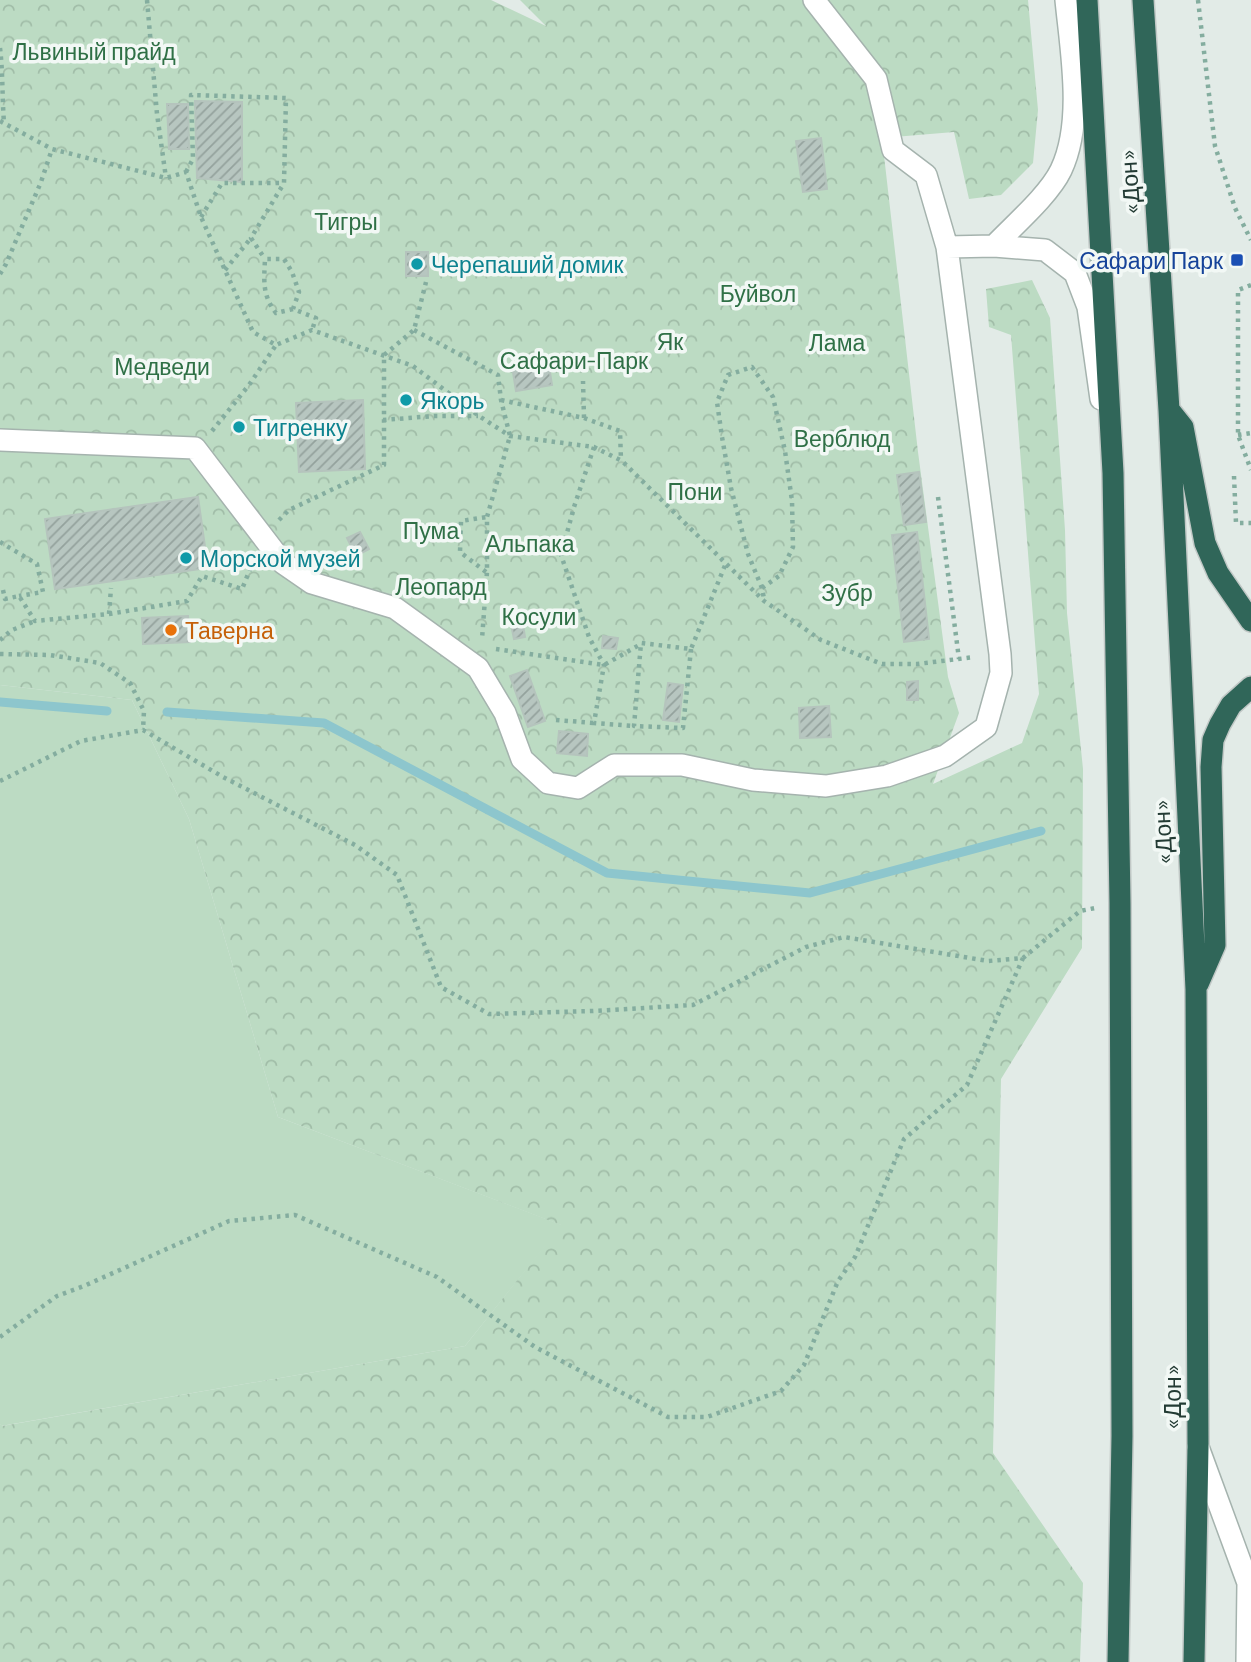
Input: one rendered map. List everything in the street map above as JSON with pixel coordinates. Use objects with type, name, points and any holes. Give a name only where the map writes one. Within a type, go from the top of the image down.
[{"type":"highway","name":"«Дон»","points":[[1087,0],[1113,473],[1120,903],[1122,1436],[1118,1662]]},
{"type":"highway","name":"«Дон»","points":[[1143,0],[1169,410],[1196,989],[1199,1447],[1194,1662]]},
{"type":"highway","points":[[1169,410],[1184,427],[1205,543],[1217,573],[1251,621]]},
{"type":"highway","points":[[1196,989],[1215,945],[1211,768],[1213,740],[1231,705],[1251,687]]},
{"type":"lane","points":[[0,440],[195,448],[283,563],[312,583],[395,608],[478,668],[505,713],[523,759],[548,783],[578,788],[614,765],[682,765],[752,779],[826,786],[887,776],[945,756],[986,727],[1001,673],[947,247],[926,175],[893,150],[876,79],[814,0]]},
{"type":"lane","points":[[993,246],[1043,194],[1061,171],[1071,141],[1074,90],[1066,0]]},
{"type":"lane","points":[[947,247],[993,246],[1045,250],[1075,272],[1088,307],[1113,473]]},
{"type":"lane","points":[[1199,1447],[1248,1583],[1247,1662]]},
{"type":"path","points":[[147,0],[157,114],[166,178]]},
{"type":"path","points":[[1198,0],[1215,146],[1235,208],[1251,240]]},
{"type":"path","points":[[0,48],[2,122],[52,149],[166,178],[186,172],[193,159],[191,95],[286,98],[284,183],[251,238],[225,270]]},
{"type":"path","points":[[0,274],[41,182],[52,149]]},
{"type":"path","points":[[186,172],[201,217],[253,332],[276,345]]},
{"type":"path","points":[[201,217],[222,183],[284,183]]},
{"type":"path","points":[[251,238],[265,259],[264,281],[268,303],[276,313],[293,309],[316,318],[312,330]]},
{"type":"path","points":[[265,259],[284,259],[292,272],[299,292],[293,309]]},
{"type":"path","points":[[0,640],[12,630],[35,621],[109,614],[187,601],[202,576],[242,589],[264,536],[289,510],[384,465],[384,355],[414,330],[426,282]]},
{"type":"path","points":[[1251,285],[1238,290],[1238,435],[1251,470]]},
{"type":"path","points":[[209,435],[249,385],[276,345],[312,330],[414,366],[479,416],[510,436],[594,447],[622,461],[764,601],[821,640],[881,664],[917,664],[1000,654]]},
{"type":"path","points":[[414,330],[498,375],[510,436],[487,517],[487,572],[478,668]]},
{"type":"path","points":[[762,588],[779,576],[793,547],[792,501],[773,397],[752,367],[728,376],[717,402],[735,501],[748,554],[762,588],[764,601]]},
{"type":"path","points":[[583,381],[584,418]]},
{"type":"path","points":[[501,400],[584,418],[620,431],[622,461]]},
{"type":"path","points":[[383,420],[479,416]]},
{"type":"path","points":[[1238,435],[1251,433]]},
{"type":"path","points":[[594,447],[561,555],[589,636],[604,665],[594,723]]},
{"type":"path","points":[[1234,476],[1236,523],[1251,523]]},
{"type":"path","points":[[938,497],[959,659]]},
{"type":"path","points":[[487,517],[461,521],[460,552],[487,572]]},
{"type":"path","points":[[0,542],[37,564],[43,592],[5,599],[3,590]]},
{"type":"path","points":[[556,720],[683,728],[691,649],[726,563]]},
{"type":"path","points":[[109,614],[111,588]]},
{"type":"path","points":[[19,596],[35,621]]},
{"type":"path","points":[[634,726],[642,643]]},
{"type":"path","points":[[481,646],[604,665],[642,643],[691,649]]},
{"type":"path","points":[[0,654],[50,655],[100,663],[130,683],[144,711],[143,730]]},
{"type":"path","points":[[0,781],[81,741],[143,730],[223,777],[355,845],[397,876],[441,987],[489,1014],[693,1005],[806,947],[844,937],[988,961],[1023,958]]},
{"type":"path","points":[[0,1337],[57,1296],[229,1222],[295,1215],[438,1276],[536,1347],[668,1417],[707,1417],[781,1391],[804,1365],[838,1281],[855,1258],[904,1139],[967,1085],[1023,958],[1080,911],[1120,903]]},
{"type":"green space","points":[[0,0],[491,0],[546,26],[520,0],[1028,0],[1038,110],[1033,163],[1001,195],[969,199],[954,132],[882,138],[918,452],[948,677],[959,713],[933,784],[1022,743],[1039,694],[1011,335],[989,327],[986,289],[1032,280],[1050,318],[1065,530],[1067,613],[1083,769],[1082,948],[1001,1079],[993,1453],[1083,1583],[1080,1662],[0,1662],[0,1424],[2,1426],[465,1346],[561,1225],[278,1117],[189,819],[132,700],[0,685]]},
{"type":"green space","points":[[0,685],[132,700],[189,819],[278,1117],[562,1225],[465,1346],[1,1426]]},
{"type":"building","points":[[195,101],[242,102],[242,182],[197,178]]},
{"type":"building","points":[[167,104],[188,104],[189,149],[169,149]]},
{"type":"building","points":[[821,138],[827,189],[803,192],[796,141]]},
{"type":"building","name":"Черепаший домик","points":[[406,252],[428,252],[428,276],[406,276]]},
{"type":"building","points":[[548,360],[552,385],[516,391],[512,366]]},
{"type":"building","points":[[363,400],[365,469],[299,472],[296,403]]},
{"type":"building","points":[[919,472],[926,522],[904,525],[897,475]]},
{"type":"building","points":[[198,497],[208,568],[55,589],[45,519]]},
{"type":"building","points":[[360,532],[369,549],[356,556],[347,538]]},
{"type":"building","points":[[917,532],[929,639],[904,642],[892,535]]},
{"type":"building","points":[[521,613],[525,637],[514,639],[509,615]]},
{"type":"building","points":[[188,616],[190,642],[143,644],[142,618]]},
{"type":"building","points":[[603,636],[618,638],[616,649],[602,648]]},
{"type":"building","points":[[527,670],[545,721],[528,727],[510,676]]},
{"type":"building","points":[[918,681],[918,700],[907,700],[907,682]]},
{"type":"building","points":[[668,683],[683,685],[679,722],[663,720]]},
{"type":"building","points":[[829,706],[831,737],[800,738],[799,708]]},
{"type":"building","points":[[559,731],[588,734],[587,756],[557,753]]},
{"type":"waterway","points":[[0,702],[107,711]]},
{"type":"waterway","points":[[167,712],[324,723],[607,873],[810,893],[1041,831]]},
{"type":"place","name":"Сафари Парк","points":[[1237,260]]},
{"type":"place","name":"Черепаший домик","points":[[417,264]]},
{"type":"place","name":"Якорь","points":[[406,400]]},
{"type":"place","name":"Тигренку","points":[[239,427]]},
{"type":"place","name":"Морской музей","points":[[186,558]]},
{"type":"place","name":"Таверна","points":[[171,630]]},
{"type":"park label","name":"Львиный прайд","points":[[94,51]]},
{"type":"park label","name":"Тигры","points":[[346,221]]},
{"type":"park label","name":"Буйвол","points":[[758,293]]},
{"type":"park label","name":"Як","points":[[670,341]]},
{"type":"park label","name":"Лама","points":[[837,342]]},
{"type":"park label","name":"Сафари-Парк","points":[[574,360]]},
{"type":"park label","name":"Медведи","points":[[162,366]]},
{"type":"park label","name":"Верблюд","points":[[842,438]]},
{"type":"park label","name":"Пони","points":[[695,491]]},
{"type":"park label","name":"Пума","points":[[431,530]]},
{"type":"park label","name":"Альпака","points":[[530,543]]},
{"type":"park label","name":"Леопард","points":[[441,586]]},
{"type":"park label","name":"Зубр","points":[[847,592]]},
{"type":"park label","name":"Косули","points":[[539,616]]}]
